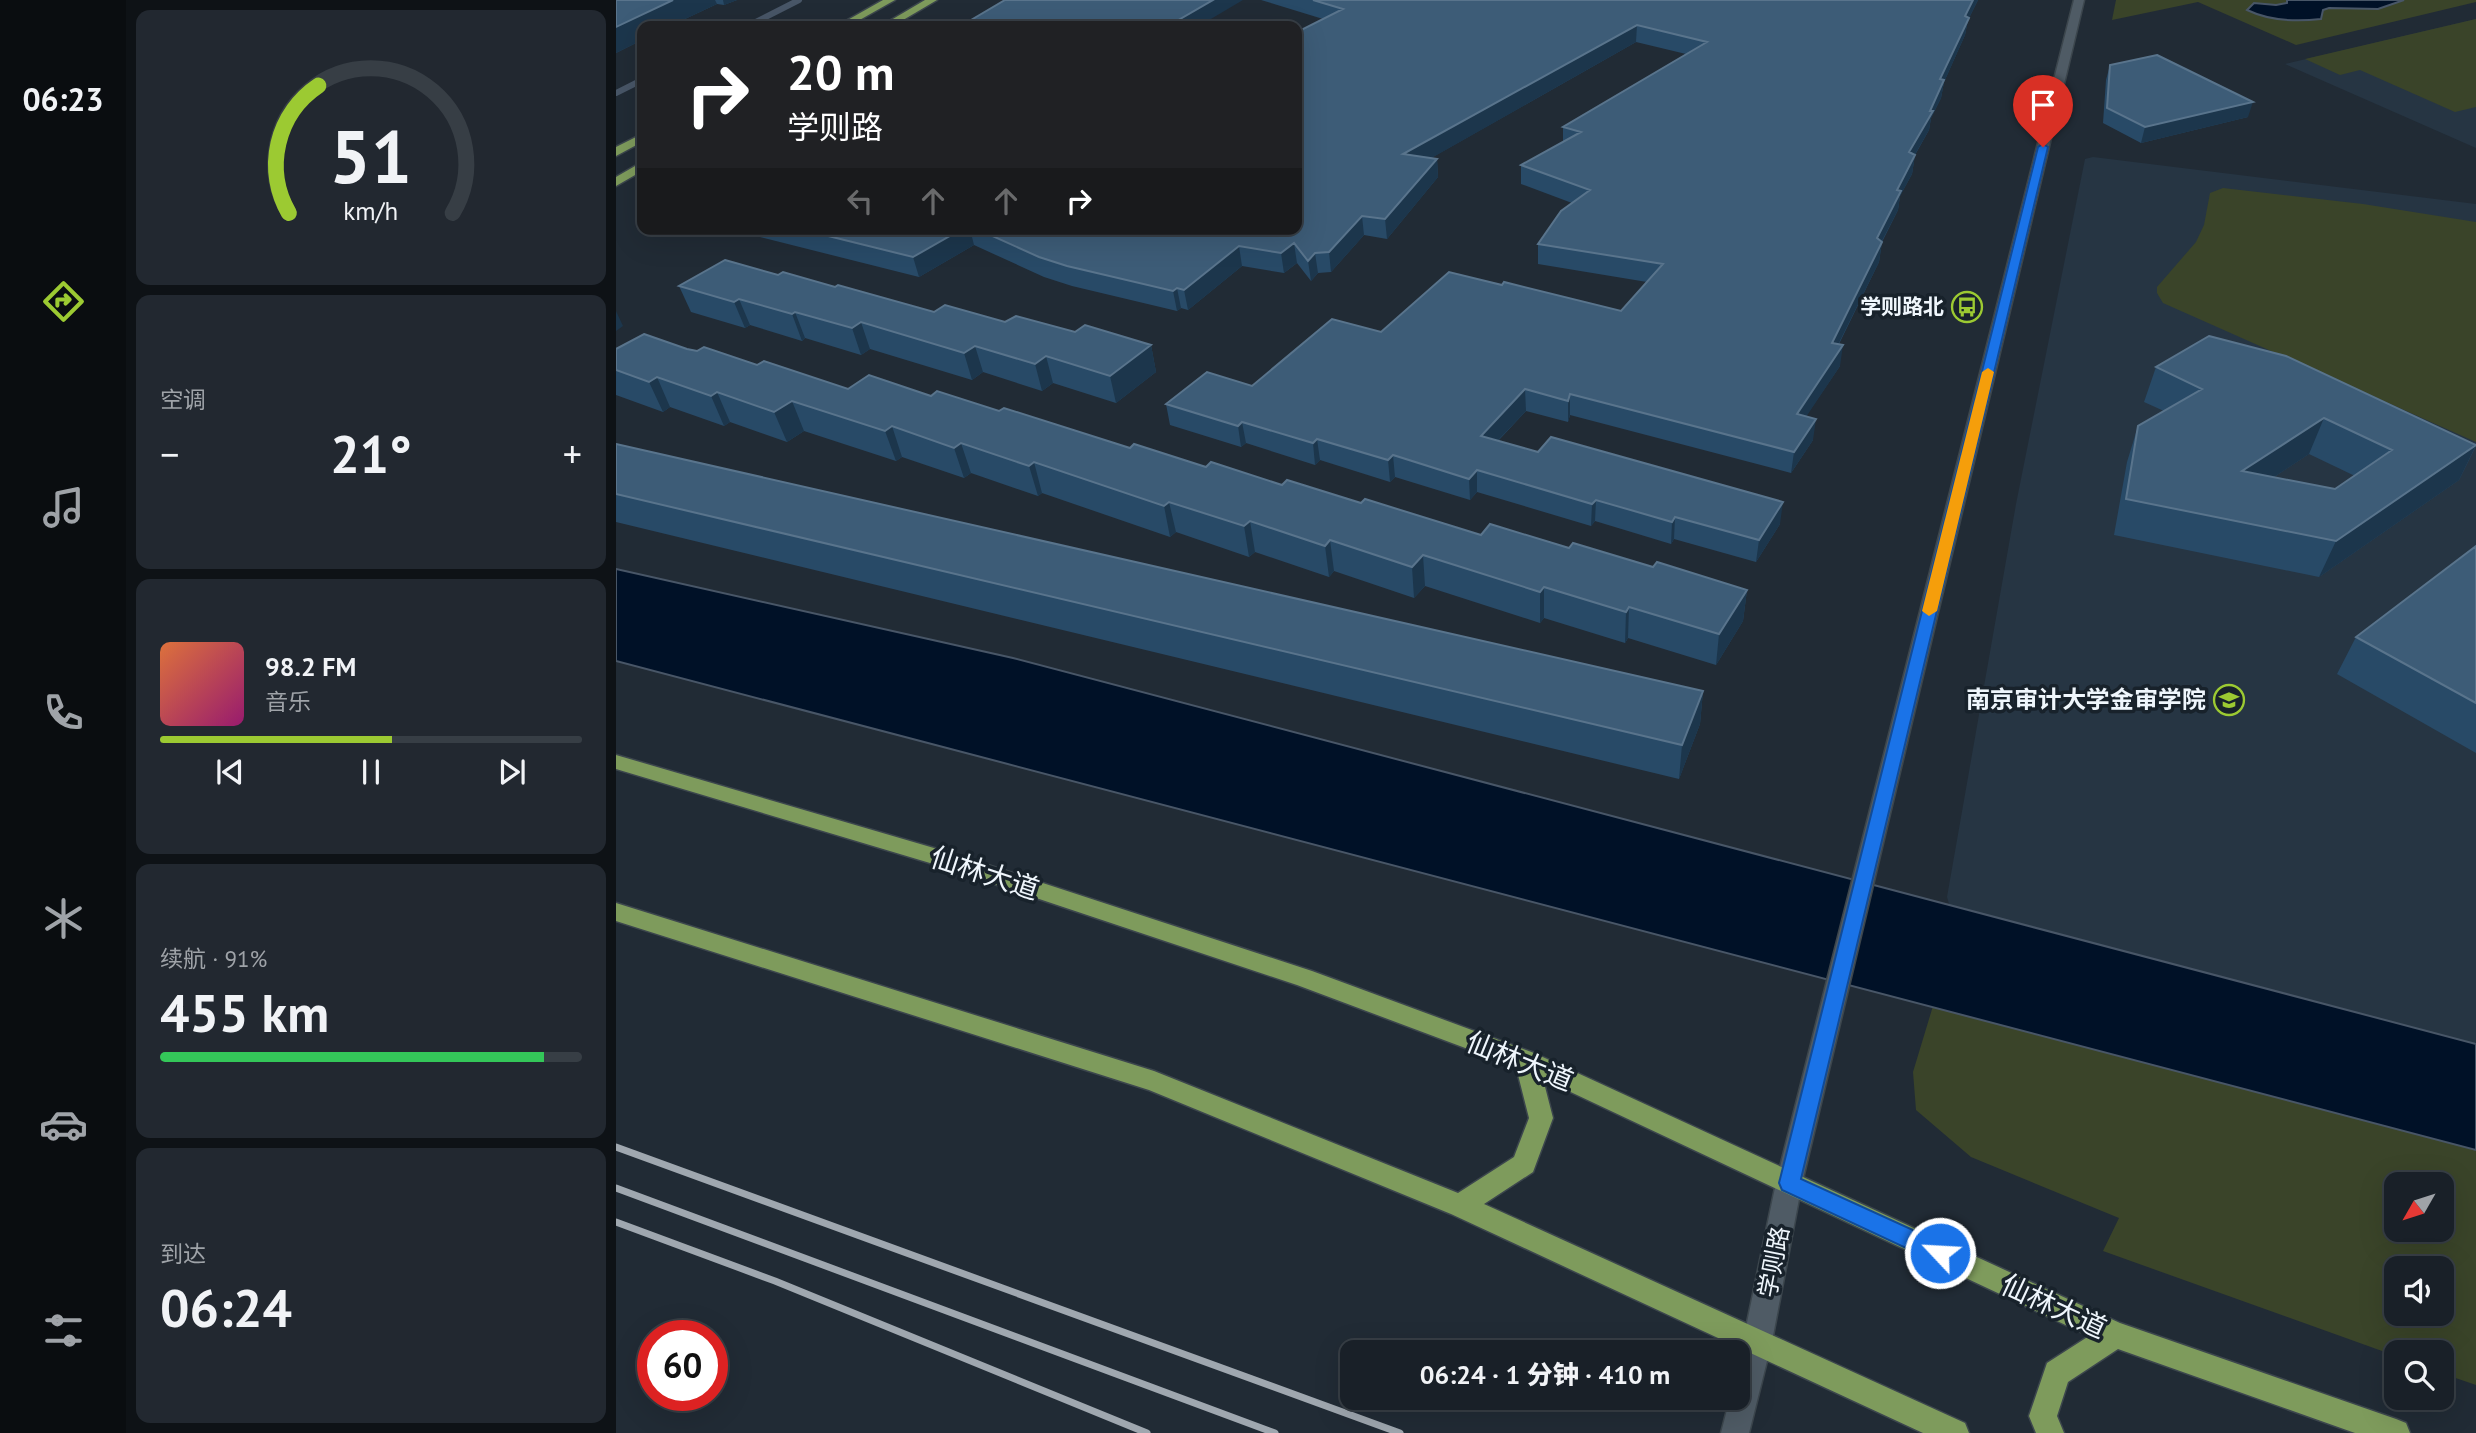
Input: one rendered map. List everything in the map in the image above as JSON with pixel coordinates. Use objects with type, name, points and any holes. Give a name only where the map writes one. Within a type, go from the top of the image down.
[{"type":"main road","points":[[851,21],[890,0]]},
{"type":"main road","points":[[895,21],[932,0]]},
{"type":"main road","points":[[616,152],[637,140]]},
{"type":"main road","points":[[616,182],[637,169]]},
{"type":"main road","name":"仙林大道","points":[[616,762],[944,859],[1304,978],[1526,1060],[2116,1335],[2396,1433]]},
{"type":"main road","points":[[616,912],[1154,1081],[1460,1206],[1955,1433]]},
{"type":"main road","points":[[1460,1206],[1524,1164],[1541,1118],[1526,1060]]},
{"type":"main road","points":[[2050,1433],[2043,1416],[2057,1373],[2116,1335]]},
{"type":"street","name":"学则路","points":[[1735,1433],[1758,1342],[1789,1183],[2079,0]]},
{"type":"shaded area","points":[[2287,0],[2404,0],[2378,9],[2329,8],[2323,10],[2321,19],[2311,20],[2274,18],[2247,10],[2254,3],[2276,5],[2287,3]]},
{"type":"shaded area","points":[[2476,19],[2476,148],[2285,64]]},
{"type":"shaded area","name":"南京审计大学金审学院","points":[[2093,157],[2476,204],[2476,1071],[1951,911],[1947,897],[2016,504],[2085,159]]},
{"type":"shaded area","points":[[616,569],[1013,658],[2476,1044],[2476,1150],[616,661]]},
{"type":"green space","points":[[2116,0],[2476,2],[2296,45],[2198,2],[2112,20]]},
{"type":"green space","points":[[2476,19],[2476,107],[2455,112],[2360,70],[2340,75],[2305,59]]},
{"type":"green space","points":[[2223,188],[2363,204],[2476,222],[2476,442],[2163,303],[2157,293],[2157,287],[2196,242],[2204,225],[2210,193]]},
{"type":"green space","points":[[1936,996],[2476,1149],[2476,1385],[2454,1377],[2454,1340],[2384,1340],[2384,1352],[2103,1251],[2119,1218],[1971,1157],[1916,1110],[1913,1072]]},
{"type":"building","points":[[616,0],[673,0],[616,27]]},
{"type":"building","points":[[1005,0],[1213,0],[1177,21],[969,21]]},
{"type":"building","points":[[1313,0],[1973,0],[1965,16],[1969,18],[1940,79],[1944,80],[1930,111],[1933,111],[1909,152],[1915,155],[1897,190],[1901,191],[1877,238],[1882,242],[1832,343],[1843,345],[1797,414],[1816,419],[1794,452],[1570,394],[1568,401],[1525,389],[1481,436],[1538,452],[1551,437],[1783,502],[1759,540],[1675,517],[1672,522],[1596,500],[1592,504],[1477,470],[1469,479],[1393,455],[1388,460],[1317,439],[1313,443],[1242,422],[1238,426],[1166,404],[1207,372],[1252,386],[1332,319],[1381,332],[1449,272],[1502,285],[1504,282],[1621,311],[1663,264],[1538,244],[1561,211],[1590,190],[1521,165],[1581,132],[1563,127],[1707,42],[1637,25],[1403,154],[1437,159],[1385,219],[1362,216],[1329,252],[1315,253],[1308,261],[1294,243],[1281,253],[1239,246],[1184,290],[1177,288],[1173,291],[1067,266],[1039,257],[990,235],[1302,235],[1302,30],[1343,9]]},
{"type":"building","points":[[2157,55],[2253,102],[2145,127],[2107,108],[2110,65]]},
{"type":"building","points":[[824,235],[952,235],[913,257]]},
{"type":"building","points":[[725,260],[778,275],[783,272],[835,287],[838,285],[934,312],[945,305],[1005,322],[1016,316],[1075,332],[1085,325],[1151,345],[1110,376],[1046,356],[1035,364],[975,346],[964,353],[861,322],[852,328],[739,299],[734,302],[679,286]]},
{"type":"building","points":[[644,334],[687,349],[697,351],[704,347],[757,365],[764,361],[848,389],[869,375],[931,396],[937,391],[999,411],[1004,408],[1130,448],[1134,444],[1206,467],[1211,462],[1282,485],[1287,480],[1361,503],[1365,499],[1481,535],[1490,524],[1569,548],[1573,543],[1653,567],[1657,562],[1747,590],[1719,634],[1629,607],[1626,612],[1544,587],[1540,592],[1423,555],[1412,567],[1330,540],[1325,546],[1250,521],[1244,526],[1169,502],[1164,506],[1034,462],[1029,466],[961,443],[954,448],[892,426],[885,431],[792,401],[774,412],[717,392],[711,396],[657,377],[649,382],[616,370],[616,349]]},
{"type":"building","points":[[2209,336],[2286,356],[2476,445],[2336,541],[2126,499],[2138,426],[2202,389],[2156,367]],"holes":[[[2324,418],[2392,450],[2335,489],[2242,471]]]},
{"type":"building","points":[[616,444],[1703,691],[1682,745],[616,494]]},
{"type":"building","points":[[2476,546],[2476,703],[2356,637]]},
{"type":"waterway","points":[[758,21],[799,0]]},
{"type":"waterway","points":[[616,93],[637,82]]},
{"type":"railway","points":[[616,1147],[1400,1433]]},
{"type":"railway","points":[[616,1188],[1275,1433]]},
{"type":"railway","points":[[616,1222],[775,1281],[1147,1433]]},
{"type":"slow traffic","points":[[1929,611],[1988,372]]},
{"type":"place","name":"学则路北","points":[[1967,307]]},
{"type":"place","name":"南京审计大学金审学院","points":[[2229,700]]},
{"type":"route","points":[[1940,1253],[1789,1183],[2043,147]]}]
